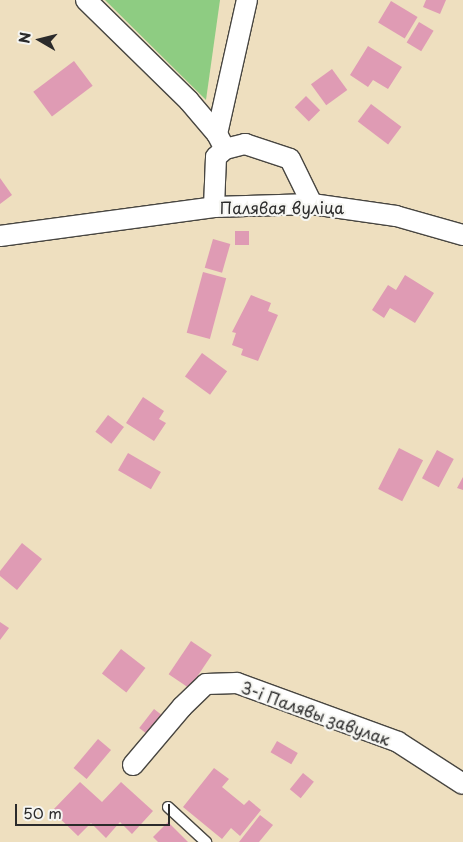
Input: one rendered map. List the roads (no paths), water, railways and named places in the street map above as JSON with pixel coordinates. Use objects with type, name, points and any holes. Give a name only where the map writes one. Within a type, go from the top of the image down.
[{"type":"street","points":[[86,0],[189,101],[221,142],[246,144],[290,159],[312,204]]},
{"type":"street","points":[[214,206],[216,158],[221,142],[247,0]]},
{"type":"street","name":"Палявая вуліца","points":[[0,236],[214,206],[312,204],[386,214],[463,235]]},
{"type":"street","name":"3-і Палявы завулак","points":[[133,765],[182,707],[206,684],[237,684],[398,742],[463,784]]},
{"type":"lane","points":[[168,807],[206,842]]}]
